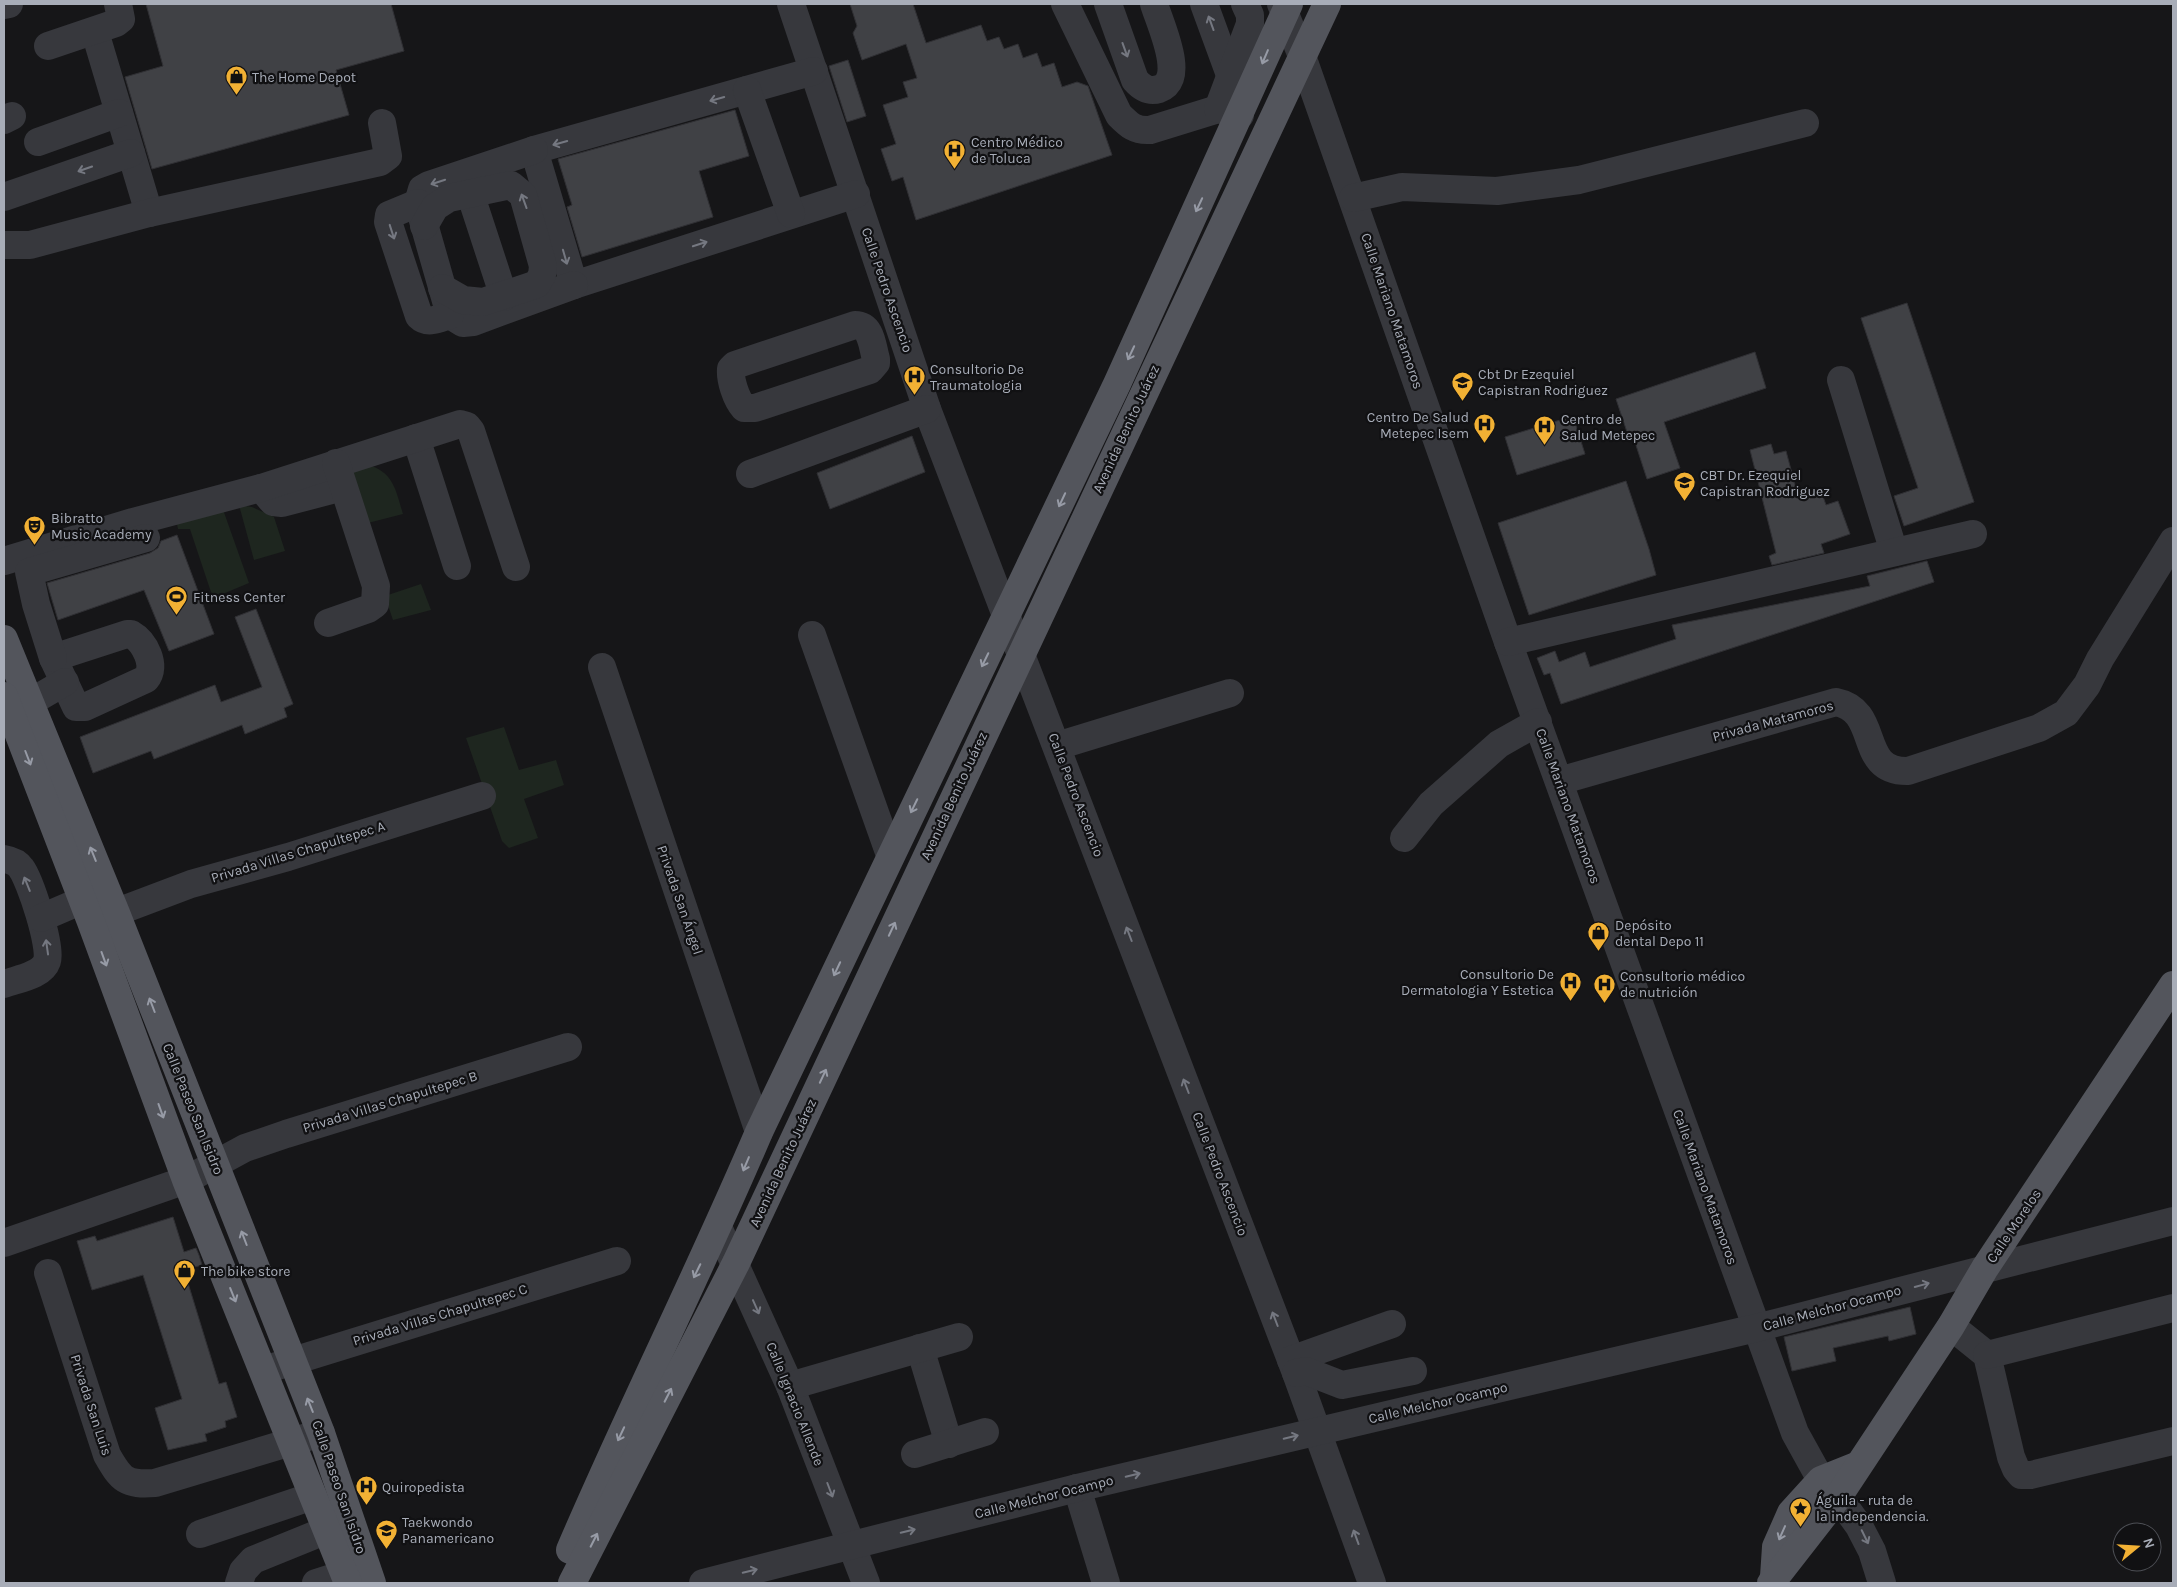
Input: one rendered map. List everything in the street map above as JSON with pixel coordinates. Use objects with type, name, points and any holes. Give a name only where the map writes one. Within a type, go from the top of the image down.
[{"type":"main road","name":"Avenida Benito Juárez","points":[[572,1583],[736,1263],[1326,4]]},
{"type":"main road","name":"Avenida Benito Juárez","points":[[556,1583],[614,1448],[718,1227],[760,1132],[890,855],[1007,616],[1117,384],[1229,112],[1285,7]]},
{"type":"main road","name":"Calle Paseo San Isidro","points":[[4,639],[20,711],[87,912],[186,1180],[264,1370],[290,1443],[346,1578]]},
{"type":"main road","name":"Calle Paseo San Isidro","points":[[20,711],[112,901],[166,1043],[321,1433],[372,1583]]},
{"type":"main road","name":"Calle Morelos","points":[[1773,1580],[1776,1547],[1791,1513],[1829,1488],[1856,1466],[2173,986]]},
{"type":"main road","points":[[139,1053],[166,1043]]},
{"type":"street","points":[[4,5],[9,4]]},
{"type":"street","points":[[48,46],[95,32],[119,21],[121,16],[118,4]]},
{"type":"street","name":"Calle Pedro Ascencio","points":[[791,4],[927,408],[1022,651],[1293,1367],[1372,1583]]},
{"type":"street","points":[[1064,4],[1119,115],[1139,131],[1229,112],[1230,75],[1250,24],[1250,15],[1245,4]]},
{"type":"street","points":[[1108,4],[1135,80],[1141,87],[1152,91],[1165,87],[1172,78],[1173,67],[1154,4]]},
{"type":"street","points":[[1204,4],[1230,75]]},
{"type":"street","name":"Calle Mariano Matamoros","points":[[1285,7],[1508,642],[1795,1433],[1829,1488],[1859,1526],[1872,1552],[1882,1583]]},
{"type":"street","points":[[95,32],[149,213]]},
{"type":"street","points":[[450,315],[421,214],[422,189],[534,150],[814,71]]},
{"type":"street","points":[[748,90],[792,214]]},
{"type":"street","points":[[38,142],[119,112]]},
{"type":"street","points":[[10,248],[149,213],[380,162],[388,156],[382,123]]},
{"type":"street","points":[[1352,198],[1402,187],[1497,191],[1579,180],[1805,124]]},
{"type":"street","points":[[534,150],[574,285]]},
{"type":"street","points":[[4,197],[132,153]]},
{"type":"street","points":[[442,288],[472,302],[504,297],[537,284],[542,276],[544,266],[523,195],[511,186],[470,193],[440,202],[421,214],[392,213],[389,215],[388,222],[419,316],[426,321],[432,321],[450,315],[464,322],[473,322],[574,285],[856,194]]},
{"type":"street","points":[[470,193],[504,297]]},
{"type":"street","points":[[855,325],[865,328],[872,344],[876,363],[870,370],[755,408],[744,408],[740,403],[730,376],[731,369],[743,361],[855,325]]},
{"type":"street","points":[[872,344],[902,334]]},
{"type":"street","points":[[1841,380],[1894,552]]},
{"type":"street","points":[[750,474],[927,408]]},
{"type":"street","points":[[4,561],[133,522],[260,488],[340,475],[416,438],[460,424],[467,426],[471,431],[516,567]]},
{"type":"street","points":[[416,438],[457,566]]},
{"type":"street","points":[[328,623],[368,609],[375,604],[377,597],[376,586],[340,475]]},
{"type":"street","points":[[1508,642],[1973,534]]},
{"type":"street","points":[[4,580],[146,538]]},
{"type":"street","name":"Privada Matamoros","points":[[1559,781],[1836,702],[1846,704],[1856,711],[1874,753],[1885,767],[1896,771],[1908,771],[2039,728],[2066,713],[2082,692],[2173,542]]},
{"type":"street","points":[[20,711],[64,680],[36,604],[29,572]]},
{"type":"street","points":[[812,635],[890,855]]},
{"type":"street","name":"Privada San Ángel","points":[[602,667],[760,1132]]},
{"type":"street","points":[[1057,746],[1230,693]]},
{"type":"street","points":[[1404,838],[1431,804],[1499,744],[1538,722]]},
{"type":"street","name":"Privada Villas Chapultepec A","points":[[41,918],[87,912],[112,901],[191,884],[288,857],[482,796]]},
{"type":"street","points":[[4,859],[11,860],[21,867],[41,918],[49,951],[47,962],[35,972],[4,984]]},
{"type":"street","name":"Privada Villas Chapultepec B","points":[[4,1243],[186,1180],[244,1148],[568,1047]]},
{"type":"street","name":"Calle Melchor Ocampo","points":[[703,1583],[1077,1488],[1756,1328],[2173,1221]]},
{"type":"street","name":"Calle Ignacio Allende","points":[[718,1227],[736,1263],[790,1386],[866,1583]]},
{"type":"street","name":"Privada Villas Chapultepec C","points":[[264,1370],[617,1260]]},
{"type":"street","name":"Privada San Luis","points":[[48,1273],[107,1455],[117,1473],[126,1481],[136,1484],[155,1483],[321,1433]]},
{"type":"street","points":[[1987,1355],[2173,1308]]},
{"type":"street","points":[[1293,1367],[1392,1324]]},
{"type":"street","points":[[1950,1326],[1987,1355],[2011,1457],[2021,1475],[2031,1475],[2173,1441]]},
{"type":"street","points":[[790,1386],[959,1337]]},
{"type":"street","points":[[920,1348],[948,1444]]},
{"type":"street","points":[[1293,1367],[1306,1370],[1342,1386],[1413,1371]]},
{"type":"street","points":[[915,1454],[985,1432]]},
{"type":"street","points":[[1077,1488],[1106,1583]]},
{"type":"street","points":[[200,1534],[313,1496]]},
{"type":"street","points":[[239,1583],[243,1571],[253,1560],[327,1530]]},
{"type":"street","points":[[316,1583],[346,1578]]},
{"type":"shaded area","points":[[371,466],[379,469],[390,479],[403,514],[364,524],[350,473]]},
{"type":"shaded area","points":[[220,501],[249,583],[213,598],[190,529],[178,529],[175,514]]},
{"type":"shaded area","points":[[239,505],[252,507],[274,517],[285,551],[254,560]]},
{"type":"shaded area","points":[[421,584],[431,610],[393,620],[385,596]]},
{"type":"shaded area","points":[[504,727],[519,770],[556,760],[564,785],[524,799],[538,838],[509,848],[502,841],[466,738]]},
{"type":"building","name":"The Home Depot","points":[[146,4],[391,4],[404,51],[336,70],[349,115],[152,169],[125,77],[163,66]]},
{"type":"building","points":[[850,4],[913,4],[926,43],[981,25],[987,41],[999,37],[1004,49],[1018,44],[1023,58],[1037,53],[1042,67],[1054,63],[1062,87],[1077,82],[1088,86],[1112,155],[916,220],[903,177],[892,181],[881,149],[896,144],[883,105],[908,97],[903,82],[917,78],[906,44],[862,60],[853,33],[857,26]]},
{"type":"building","points":[[848,60],[866,116],[847,122],[829,66]]},
{"type":"building","points":[[735,110],[749,156],[699,171],[713,217],[582,257],[567,207],[572,205],[558,159]]},
{"type":"building","points":[[1907,303],[1974,502],[1904,526],[1894,496],[1918,488],[1861,318]]},
{"type":"building","points":[[1755,352],[1766,388],[1664,422],[1680,468],[1647,479],[1632,433],[1628,435],[1616,399]]},
{"type":"building","name":"Centro de Salud Metepec","points":[[1573,416],[1585,454],[1517,475],[1505,437]]},
{"type":"building","points":[[912,436],[925,472],[830,509],[817,473]]},
{"type":"building","points":[[1771,444],[1774,454],[1786,451],[1798,496],[1820,488],[1826,505],[1838,501],[1850,534],[1821,544],[1824,553],[1772,565],[1769,556],[1776,553],[1750,450]]},
{"type":"building","points":[[1626,481],[1656,575],[1529,615],[1498,523]]},
{"type":"building","points":[[177,535],[214,634],[169,651],[144,590],[58,620],[47,583],[150,553],[158,548],[161,541]]},
{"type":"building","points":[[1927,561],[1934,582],[1561,704],[1550,673],[1544,675],[1537,658],[1555,651],[1559,662],[1585,652],[1590,667],[1676,639],[1672,625],[1870,586],[1867,576]]},
{"type":"building","points":[[256,609],[293,704],[284,708],[287,717],[245,734],[242,725],[154,759],[151,751],[93,773],[80,737],[215,685],[221,702],[262,687],[235,617]]},
{"type":"building","points":[[173,1217],[184,1252],[196,1248],[199,1255],[202,1265],[184,1270],[219,1384],[226,1382],[237,1417],[225,1421],[226,1427],[205,1434],[207,1441],[168,1450],[155,1408],[182,1399],[143,1275],[92,1290],[77,1241],[95,1236],[97,1241]]},
{"type":"building","points":[[1910,1307],[1916,1334],[1889,1341],[1888,1336],[1833,1348],[1836,1361],[1792,1371],[1784,1337]]},
{"type":"place","name":"The Home Depot","points":[[236,96]]},
{"type":"place","name":"Centro Médico de Toluca","points":[[955,169]]},
{"type":"place","name":"Consultorio De Traumatologia","points":[[914,396]]},
{"type":"place","name":"Cbt Dr Ezequiel Capistran Rodriguez","points":[[1462,401]]},
{"type":"place","name":"Centro De Salud Metepec Isem","points":[[1485,444]]},
{"type":"place","name":"Centro de Salud Metepec","points":[[1545,446]]},
{"type":"place","name":"CBT Dr. Ezequiel Capistran Rodriguez","points":[[1684,502]]},
{"type":"place","name":"Bibratto Music Academy","points":[[35,545]]},
{"type":"place","name":"Fitness Center","points":[[177,616]]},
{"type":"place","name":"Depósito dental Depo 11","points":[[1599,952]]},
{"type":"place","name":"Consultorio De Dermatologia Y Estetica","points":[[1570,1001]]},
{"type":"place","name":"Consultorio médico de nutrición","points":[[1604,1003]]},
{"type":"place","name":"The bike store","points":[[185,1290]]},
{"type":"place","name":"Quiropedista","points":[[366,1506]]},
{"type":"place","name":"Águila - ruta de la independencia.","points":[[1800,1527]]},
{"type":"place","name":"Taekwondo Panamericano","points":[[386,1549]]}]
